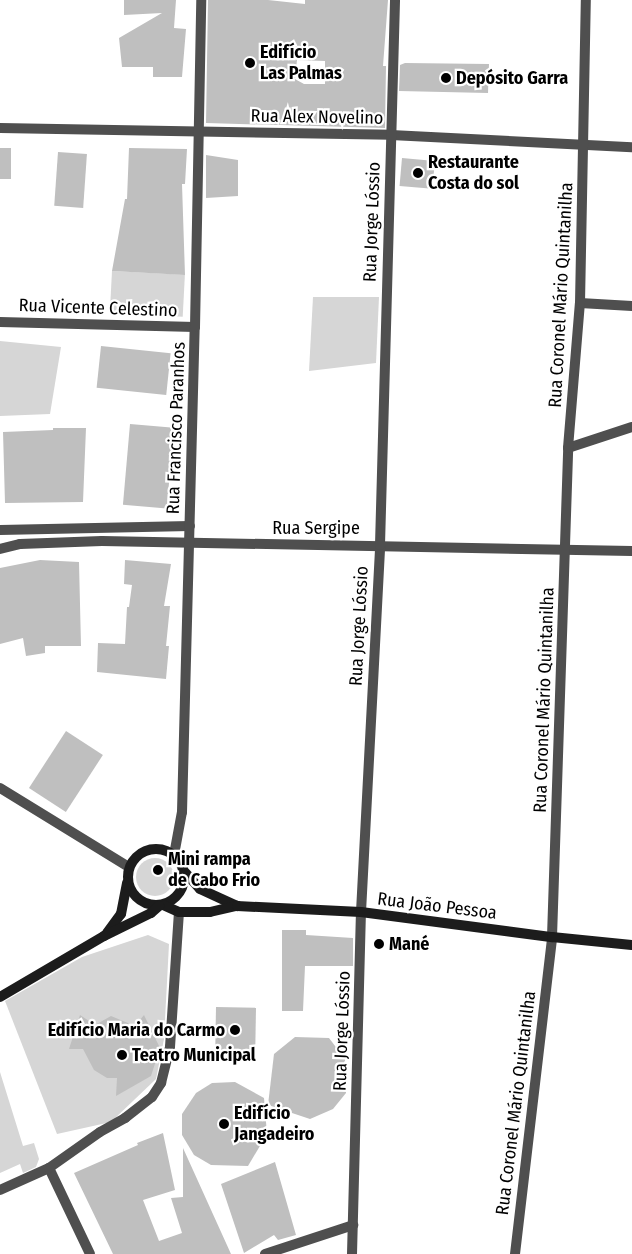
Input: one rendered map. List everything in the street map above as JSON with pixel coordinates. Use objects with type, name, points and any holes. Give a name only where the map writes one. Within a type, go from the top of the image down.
[{"type":"street","name":"Rua Francisco Paranhos","points":[[174,856],[182,812],[195,328],[197,131],[201,0]]},
{"type":"street","name":"Rua Jorge Lóssio","points":[[352,1254],[361,912],[380,545],[395,0]]},
{"type":"street","name":"Rua Coronel Mário Quintanilha","points":[[515,1254],[552,937],[568,448],[580,303],[586,0]]},
{"type":"street","name":"Rua Alex Novelino","points":[[0,128],[391,135],[632,147]]},
{"type":"street","points":[[580,303],[632,306]]},
{"type":"street","name":"Rua Vicente Celestino","points":[[0,322],[195,328]]},
{"type":"street","points":[[568,448],[632,427]]},
{"type":"street","points":[[0,530],[190,526]]},
{"type":"street","name":"Rua Sergipe","points":[[0,549],[20,544],[102,541],[632,551]]},
{"type":"street","points":[[0,788],[129,867]]},
{"type":"street","points":[[0,997],[104,936],[151,913],[178,895],[182,887],[183,870],[174,856],[157,849],[148,850],[140,854],[129,867],[128,882],[121,914],[104,936]]},
{"type":"street","name":"Rua João Pessoa","points":[[183,870],[200,889],[237,906]]},
{"type":"street","points":[[128,882],[134,895],[139,900],[145,904],[161,905]]},
{"type":"street","name":"Rua João Pessoa","points":[[161,905],[179,912],[210,912],[237,906],[361,912],[552,937],[632,945]]},
{"type":"street","points":[[0,1190],[49,1168],[100,1132],[141,1107],[152,1097],[161,1083],[167,1062],[173,1024],[179,912]]},
{"type":"street","points":[[49,1168],[90,1254]]},
{"type":"street","points":[[265,1254],[353,1225]]},
{"type":"shaded area","points":[[112,271],[185,275],[183,317],[110,313]]},
{"type":"shaded area","points":[[313,297],[379,297],[376,363],[309,371]]},
{"type":"shaded area","points":[[0,341],[61,347],[50,414],[0,416]]},
{"type":"shaded area","points":[[155,858],[169,863],[174,877],[169,891],[155,896],[141,891],[136,877],[141,863]]},
{"type":"shaded area","points":[[148,935],[169,944],[164,1039],[156,1079],[111,1122],[57,1134],[5,1001],[82,957]]},
{"type":"shaded area","points":[[0,1072],[23,1146],[34,1143],[39,1159],[36,1167],[23,1173],[20,1164],[0,1173]]},
{"type":"building","points":[[124,0],[176,0],[174,28],[186,29],[182,77],[153,77],[153,67],[122,67],[119,38],[162,13],[124,15]]},
{"type":"building","points":[[208,0],[268,0],[305,4],[305,0],[388,0],[383,66],[386,66],[385,128],[206,123]],"holes":[[[297,60],[325,61],[325,84],[304,84],[295,79]]]},
{"type":"building","name":"Depósito Garra","points":[[405,63],[489,64],[488,93],[399,91],[400,65]]},
{"type":"building","points":[[0,148],[11,148],[11,179],[0,179]]},
{"type":"building","points":[[129,148],[187,149],[185,184],[182,184],[185,275],[112,271],[125,199],[127,199]]},
{"type":"building","points":[[58,152],[87,154],[83,208],[54,206]]},
{"type":"building","points":[[206,155],[238,160],[238,196],[206,198]]},
{"type":"building","name":"Restaurante Costa do sol","points":[[402,158],[435,161],[432,189],[400,186]]},
{"type":"building","points":[[101,346],[171,353],[166,395],[97,388]]},
{"type":"building","points":[[130,424],[174,428],[167,509],[123,505]]},
{"type":"building","points":[[53,428],[86,428],[83,502],[5,503],[3,432],[53,430]]},
{"type":"building","points":[[40,560],[79,562],[81,646],[45,646],[45,653],[26,656],[23,638],[0,644],[0,568]]},
{"type":"building","points":[[125,560],[171,564],[164,606],[170,606],[166,646],[169,646],[166,679],[97,672],[98,643],[125,644],[127,607],[129,607],[132,585],[124,584]]},
{"type":"building","points":[[66,731],[103,755],[66,812],[29,788]]},
{"type":"building","points":[[282,930],[306,930],[306,935],[353,938],[353,966],[305,966],[303,1011],[282,1011]]},
{"type":"building","name":"Edifício Maria do Carmo","points":[[216,1007],[256,1008],[255,1052],[215,1051]]},
{"type":"building","name":"Teatro Municipal","points":[[80,1015],[95,1025],[111,1016],[135,1026],[144,1015],[160,1048],[151,1076],[116,1096],[117,1078],[107,1078],[94,1070],[83,1049],[69,1049]]},
{"type":"building","points":[[295,1037],[329,1038],[345,1059],[346,1093],[333,1109],[310,1119],[268,1105],[274,1054]]},
{"type":"building","name":"Edifício Jangadeiro","points":[[235,1082],[264,1098],[267,1134],[248,1166],[211,1165],[194,1155],[182,1135],[182,1114],[196,1093],[212,1083]]},
{"type":"building","points":[[163,1133],[175,1190],[143,1200],[159,1241],[182,1233],[171,1198],[183,1197],[183,1148],[231,1254],[113,1254],[74,1173],[138,1145],[137,1143]]},
{"type":"building","points":[[275,1162],[296,1235],[278,1240],[274,1235],[244,1253],[221,1184]]},
{"type":"place","name":"Edifício Las Palmas","points":[[250,63]]},
{"type":"place","name":"Depósito Garra","points":[[446,78]]},
{"type":"place","name":"Restaurante Costa do sol","points":[[418,173]]},
{"type":"place","name":"Mini rampa de Cabo Frio","points":[[158,870]]},
{"type":"place","name":"Mané","points":[[379,944]]},
{"type":"place","name":"Edifício Maria do Carmo","points":[[235,1030]]},
{"type":"place","name":"Teatro Municipal","points":[[122,1055]]},
{"type":"place","name":"Edifício Jangadeiro","points":[[224,1124]]}]
